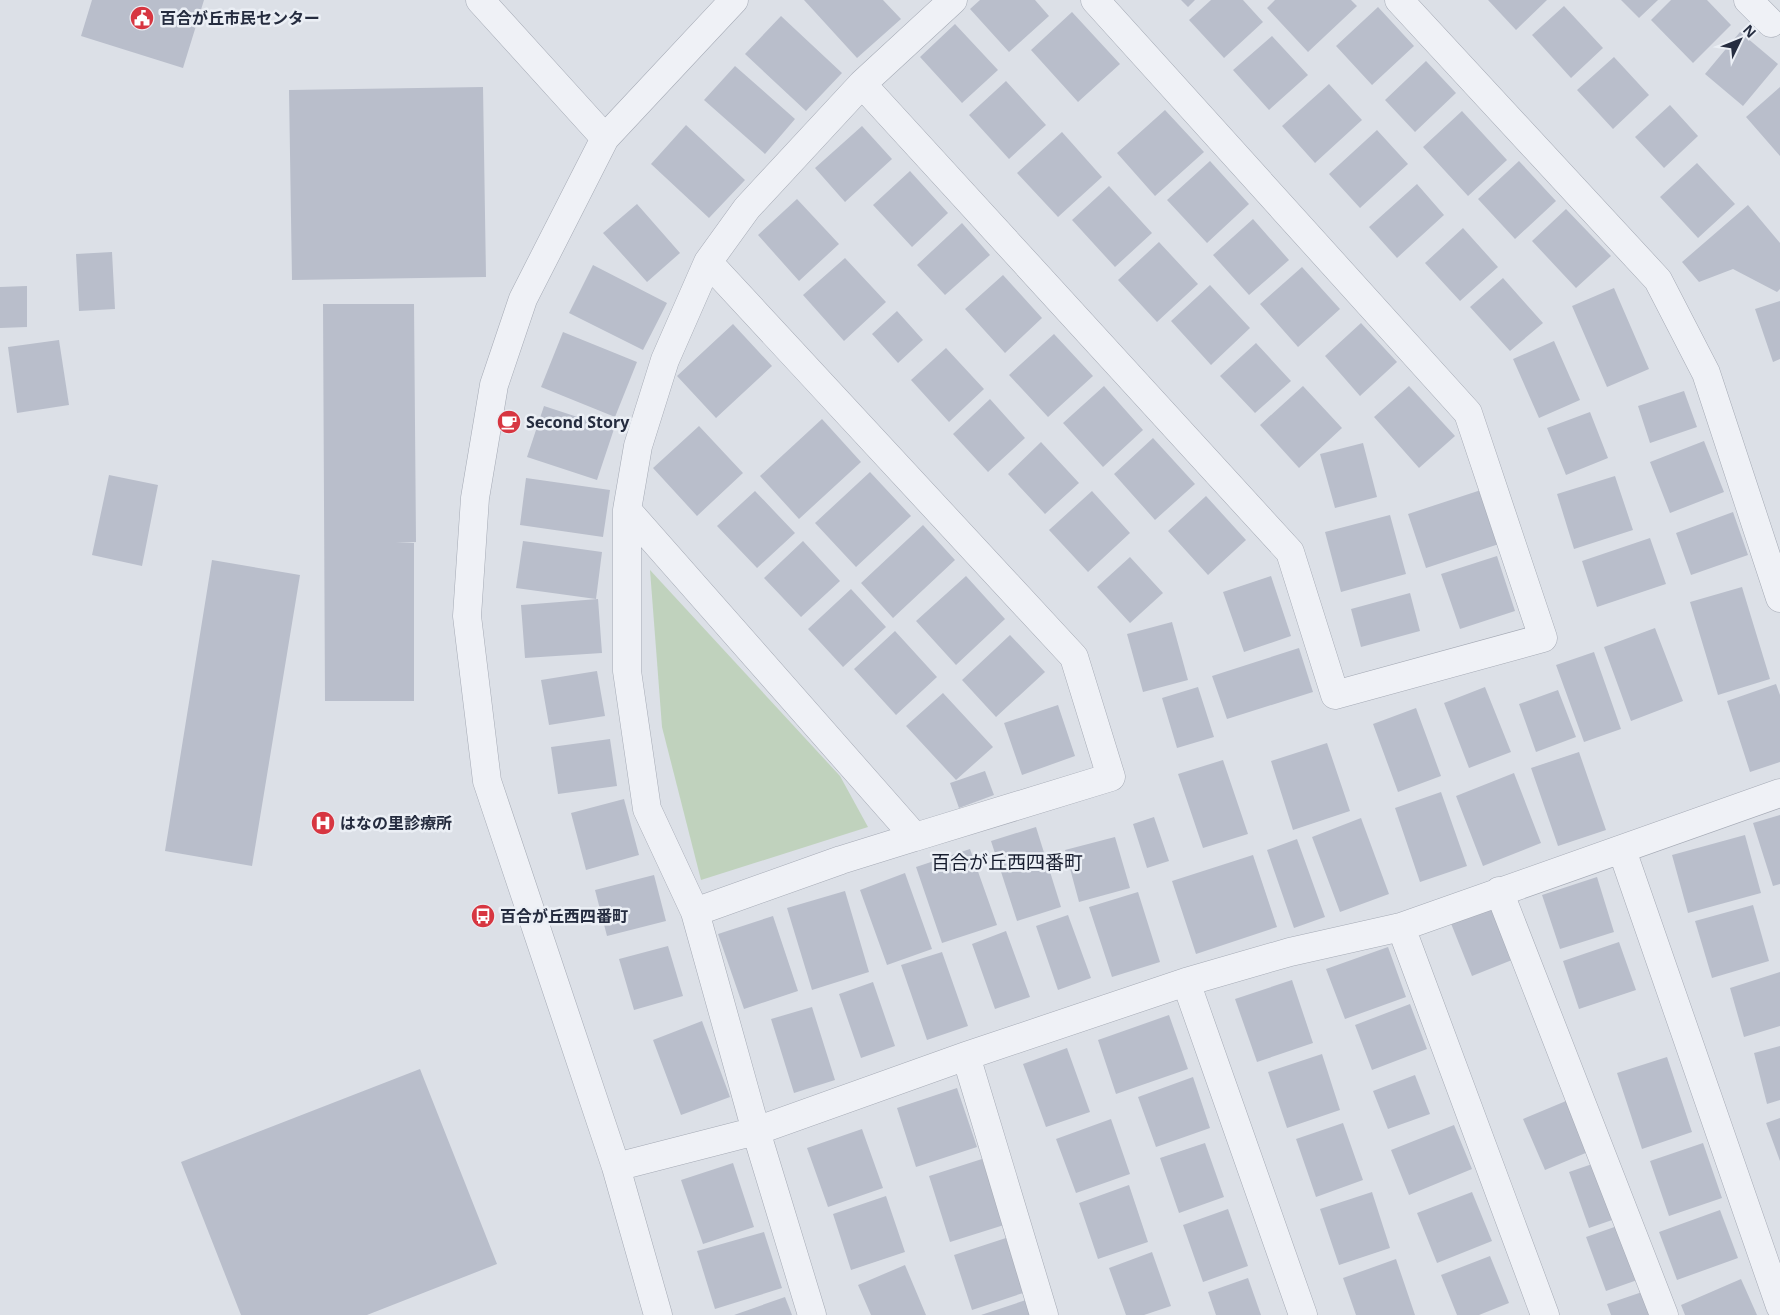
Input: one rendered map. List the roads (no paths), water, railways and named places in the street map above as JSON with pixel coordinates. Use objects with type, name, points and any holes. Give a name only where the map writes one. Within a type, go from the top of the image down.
[{"type":"street","points":[[480,0],[605,138]]},
{"type":"street","points":[[658,1315],[616,1167],[487,781],[467,616],[475,498],[494,385],[523,299],[605,138],[734,0]]},
{"type":"street","points":[[812,1315],[756,1131],[695,912],[647,809],[627,671],[627,510],[638,446],[666,360],[708,262],[747,208],[862,84],[953,0]]},
{"type":"street","points":[[862,84],[1290,552],[1335,696],[1543,638],[1468,412],[1095,0]]},
{"type":"street","points":[[1399,0],[1658,280],[1706,373],[1780,598]]},
{"type":"street","points":[[1748,0],[1777,24]]},
{"type":"street","points":[[695,912],[840,860],[1111,777],[1074,657],[708,262]]},
{"type":"street","points":[[627,510],[915,837]]},
{"type":"street","points":[[616,1167],[756,1131],[966,1056],[1186,982],[1290,952],[1401,927],[1780,793]]},
{"type":"street","points":[[1622,850],[1780,1306]]},
{"type":"street","points":[[1499,892],[1664,1315]]},
{"type":"street","points":[[1401,927],[1545,1315]]},
{"type":"street","points":[[1186,982],[1303,1315]]},
{"type":"street","points":[[966,1056],[1044,1315]]},
{"type":"place","name":"百合が丘市民センター","points":[[142,18]]},
{"type":"place","name":"Second Story","points":[[509,422]]},
{"type":"place","name":"はなの里診療所","points":[[323,823]]},
{"type":"place","name":"百合が丘西四番町","points":[[483,916]]},
{"type":"district","name":"百合が丘西四番町","points":[[1007,862]]}]
